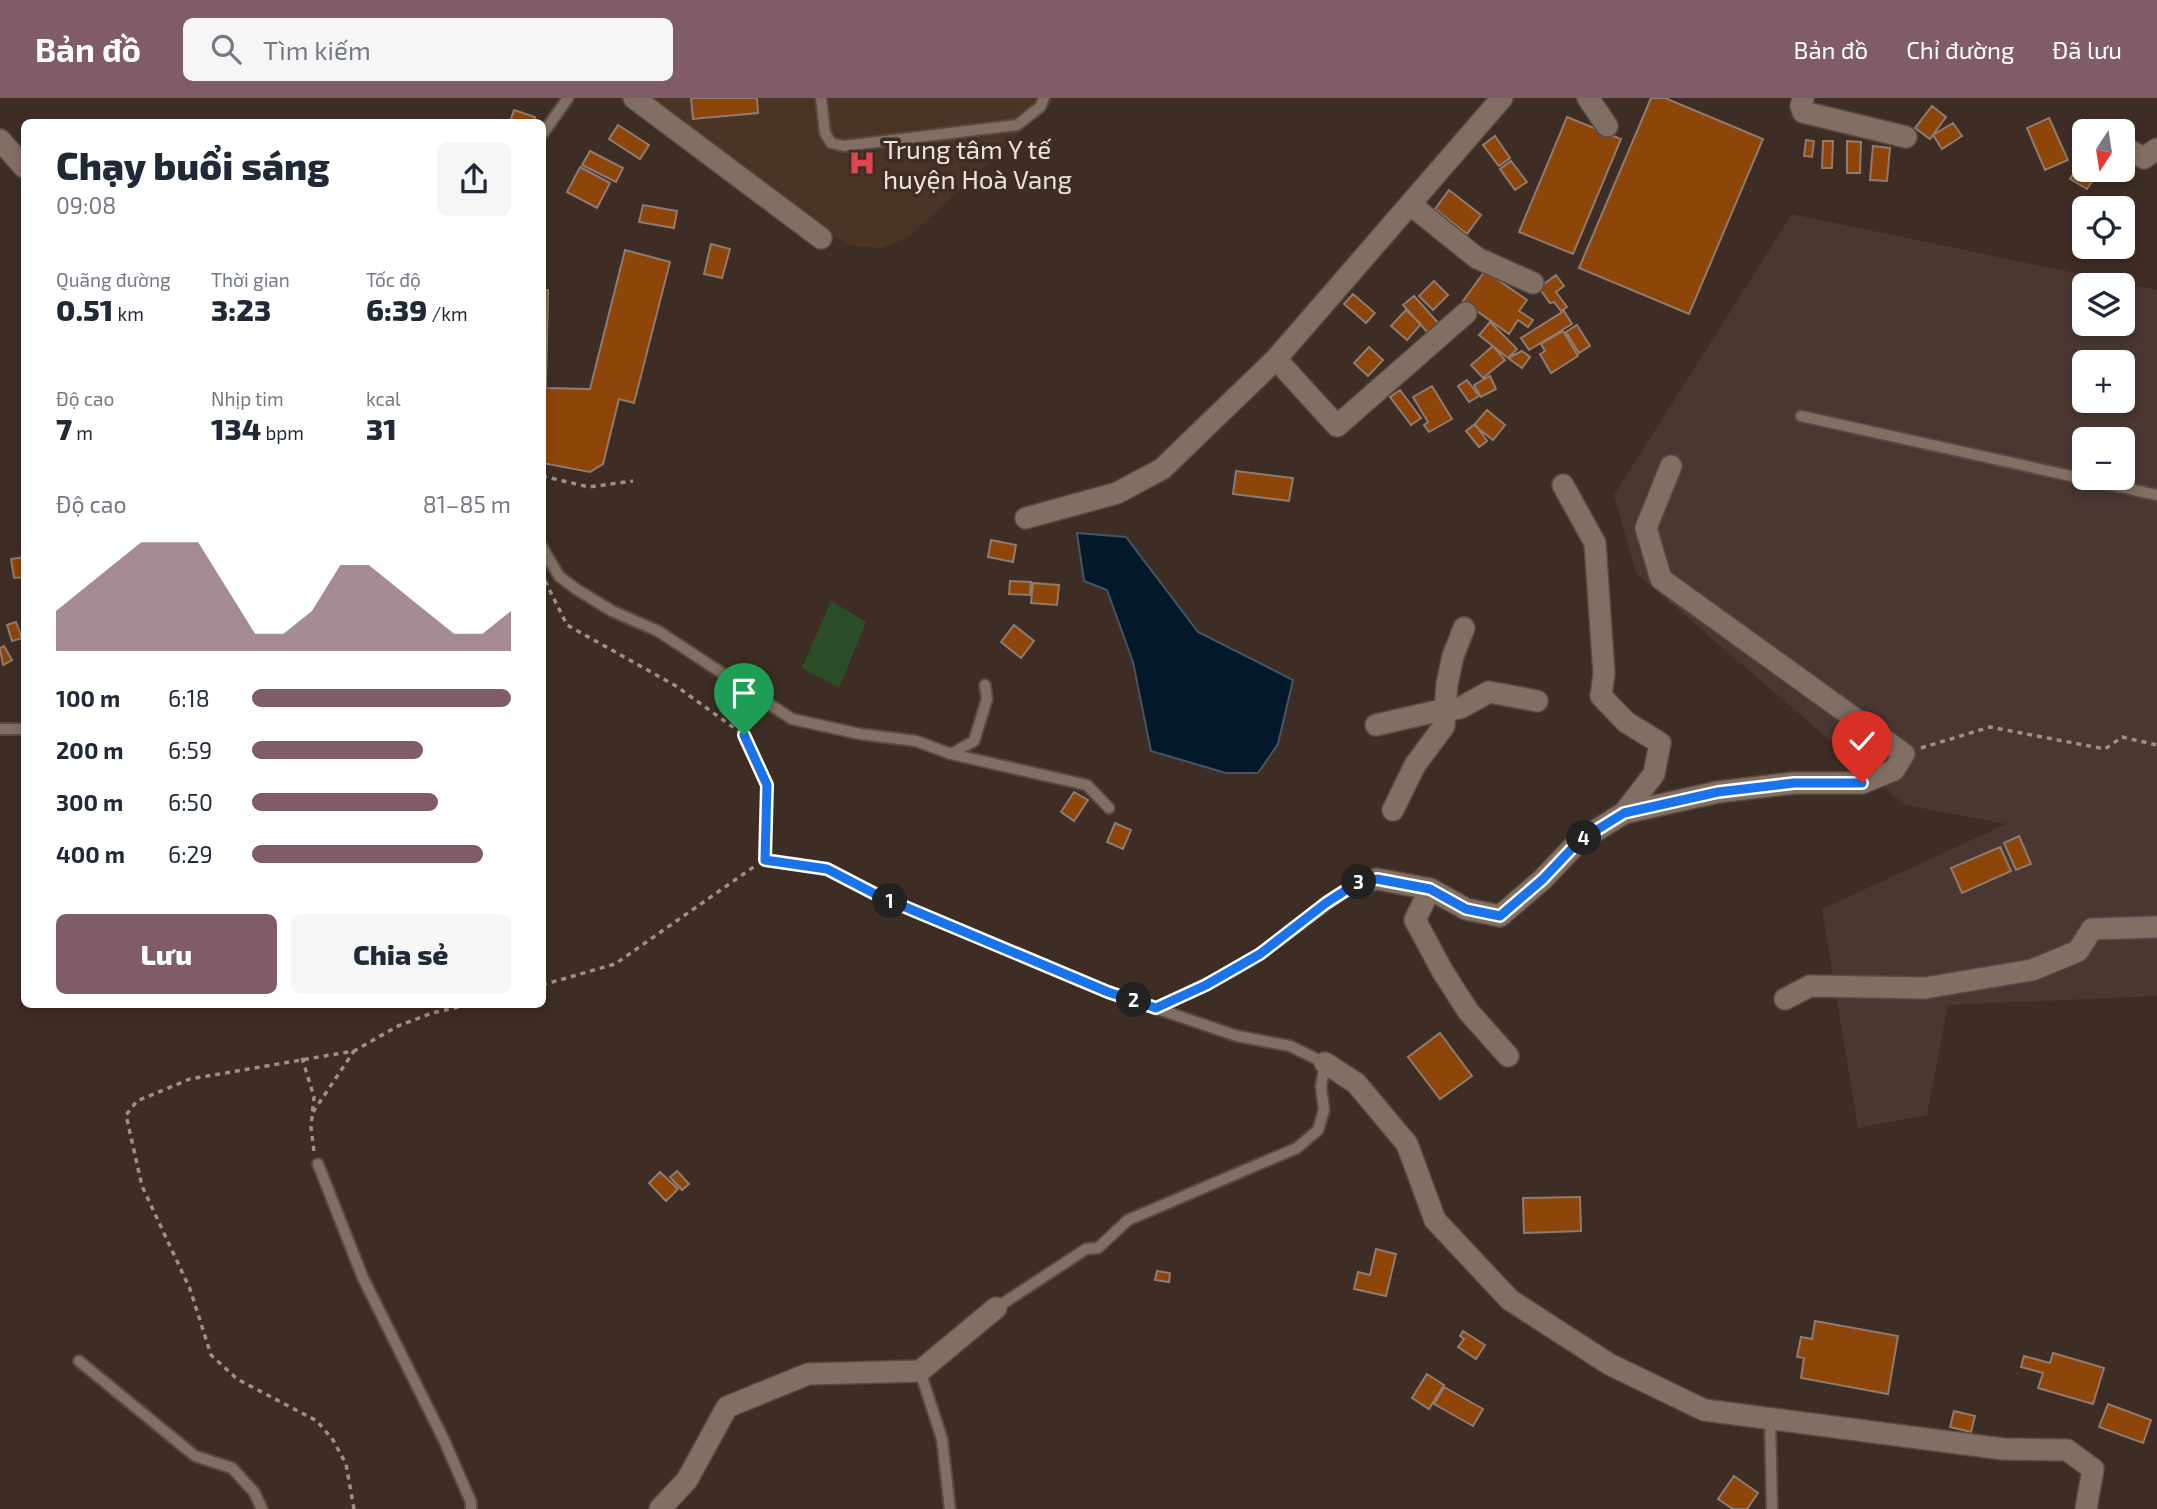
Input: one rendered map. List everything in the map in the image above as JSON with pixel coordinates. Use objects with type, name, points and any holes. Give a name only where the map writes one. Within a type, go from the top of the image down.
[{"type":"street","points":[[634,98],[821,238]]},
{"type":"street","points":[[1026,518],[1117,493],[1150,478],[1223,412],[1276,359],[1502,98]]},
{"type":"street","points":[[1588,98],[1607,126]]},
{"type":"street","points":[[1803,98],[1803,112],[1906,136]]},
{"type":"street","points":[[0,140],[21,164]]},
{"type":"street","points":[[2135,153],[2144,158],[2157,149]]},
{"type":"street","points":[[1411,205],[1477,258],[1533,283]]},
{"type":"street","points":[[1276,359],[1337,426],[1466,313]]},
{"type":"street","points":[[1357,883],[1377,879],[1430,889],[1466,909],[1500,916],[1543,879],[1579,841],[1624,813],[1718,792],[1794,783],[1862,783],[1894,770],[1904,754],[1661,579],[1646,528],[1671,466]]},
{"type":"street","points":[[1563,485],[1595,543],[1604,674],[1601,696],[1626,722],[1660,743],[1654,774],[1624,813]]},
{"type":"street","points":[[1393,810],[1415,765],[1444,726],[1447,684],[1453,656],[1464,628]]},
{"type":"street","points":[[1376,725],[1460,708],[1489,692],[1537,701]]},
{"type":"street","points":[[1430,889],[1415,920],[1468,1011],[1508,1056]]},
{"type":"street","points":[[1785,999],[1810,986],[1925,988],[2032,970],[2078,951],[2092,929],[2157,928]]},
{"type":"street","points":[[1325,1063],[1356,1083],[1407,1144],[1435,1220],[1510,1300],[1609,1364],[1704,1410],[2003,1450],[2067,1450],[2093,1469],[2086,1509]]},
{"type":"street","points":[[660,1509],[687,1480],[727,1407],[808,1374],[920,1371],[996,1308]]},
{"type":"lane","points":[[546,129],[568,98]]},
{"type":"lane","points":[[821,98],[825,133],[831,143],[844,146],[1017,125],[1040,107],[1044,98]]},
{"type":"lane","points":[[1801,416],[2157,495]]},
{"type":"lane","points":[[546,554],[559,576],[576,589],[612,611],[658,631],[792,719],[860,734],[916,741],[951,754],[1087,786],[1109,808]]},
{"type":"lane","points":[[951,754],[974,741],[987,699],[985,685]]},
{"type":"lane","points":[[0,729],[21,729]]},
{"type":"lane","points":[[765,860],[827,869],[879,896],[1108,992],[1237,1036],[1290,1046],[1325,1063],[1321,1087],[1324,1110],[1318,1130],[1297,1148],[1128,1220],[1098,1248],[1086,1249],[996,1308]]},
{"type":"lane","points":[[1156,1008],[1206,985],[1260,954],[1326,903],[1357,883]]},
{"type":"lane","points":[[317,1164],[363,1278],[444,1440],[471,1502],[471,1509]]},
{"type":"lane","points":[[79,1361],[195,1457],[232,1468],[254,1492],[262,1509]]},
{"type":"lane","points":[[920,1371],[942,1439],[950,1509]]},
{"type":"lane","points":[[1770,1419],[1772,1509]]},
{"type":"path","points":[[546,477],[589,487],[633,481]]},
{"type":"path","points":[[546,586],[567,625],[676,686],[744,735],[767,785],[765,860],[615,964],[546,984]]},
{"type":"path","points":[[1904,754],[1990,727],[2105,749],[2122,737],[2157,745]]},
{"type":"path","points":[[354,1509],[345,1464],[333,1440],[317,1421],[237,1379],[211,1355],[190,1289],[142,1186],[126,1115],[137,1101],[190,1079],[354,1051],[398,1026],[454,1008]]},
{"type":"path","points":[[313,1112],[354,1051]]},
{"type":"path","points":[[302,1058],[314,1097],[311,1127],[317,1164]]},
{"type":"shaded area","name":"Trung tâm Y tế huyện Hoà Vang","points":[[649,98],[1057,98],[908,238],[881,248],[850,246],[821,228]]},
{"type":"shaded area","points":[[1792,214],[2075,273],[2072,273],[2072,336],[2135,336],[2135,285],[2157,290],[2157,996],[1948,1005],[1927,1115],[1858,1128],[1822,909],[2006,824],[1905,805],[1636,573],[1614,495]]},
{"type":"green space","points":[[831,601],[866,622],[839,688],[802,668]]},
{"type":"water","points":[[1077,533],[1126,537],[1198,632],[1293,680],[1278,744],[1258,773],[1226,773],[1151,751],[1133,662],[1107,590],[1084,581]]},
{"type":"building","points":[[691,98],[757,98],[758,113],[693,119]]},
{"type":"building","points":[[1651,98],[1665,98],[1763,139],[1689,314],[1579,268]]},
{"type":"building","points":[[1932,106],[1946,117],[1930,139],[1915,128]]},
{"type":"building","points":[[514,110],[535,117],[534,119],[511,119]]},
{"type":"building","points":[[1567,117],[1621,139],[1573,254],[1519,232]]},
{"type":"building","points":[[2049,118],[2068,160],[2045,170],[2027,128]]},
{"type":"building","points":[[1953,123],[1962,136],[1942,149],[1933,135]]},
{"type":"building","points":[[618,125],[649,145],[640,159],[609,139]]},
{"type":"building","points":[[1495,136],[1510,158],[1499,166],[1483,145]]},
{"type":"building","points":[[1806,140],[1814,141],[1812,157],[1804,156]]},
{"type":"building","points":[[1823,141],[1833,141],[1832,168],[1822,168]]},
{"type":"building","points":[[1847,141],[1861,142],[1860,173],[1847,173]]},
{"type":"building","points":[[1873,146],[1890,148],[1887,181],[1870,180]]},
{"type":"building","points":[[590,151],[623,168],[616,182],[582,165]]},
{"type":"building","points":[[1511,161],[1527,182],[1515,190],[1500,169]]},
{"type":"building","points":[[580,167],[610,183],[597,208],[567,192]]},
{"type":"building","points":[[2075,182],[2092,182],[2087,189]]},
{"type":"building","points":[[1449,190],[1481,215],[1467,234],[1435,209]]},
{"type":"building","points":[[643,205],[677,211],[674,228],[639,222]]},
{"type":"building","points":[[711,244],[730,249],[722,278],[704,274]]},
{"type":"building","points":[[625,250],[670,262],[634,403],[619,399],[603,464],[590,472],[546,464],[546,388],[590,389]]},
{"type":"building","points":[[1485,271],[1527,300],[1519,311],[1533,320],[1528,327],[1518,320],[1509,334],[1463,301]]},
{"type":"building","points":[[1556,275],[1564,286],[1556,292],[1567,307],[1561,311],[1554,302],[1550,303],[1539,288]]},
{"type":"building","points":[[1434,281],[1448,295],[1433,310],[1419,296]]},
{"type":"building","points":[[546,290],[548,290],[546,388]]},
{"type":"building","points":[[1353,294],[1375,313],[1366,323],[1344,304]]},
{"type":"building","points":[[1414,296],[1440,325],[1429,334],[1403,305]]},
{"type":"building","points":[[1406,310],[1421,324],[1407,340],[1391,326]]},
{"type":"building","points":[[1564,311],[1572,324],[1529,350],[1521,338]]},
{"type":"building","points":[[1490,322],[1517,349],[1508,358],[1479,335]]},
{"type":"building","points":[[1577,325],[1590,346],[1579,353],[1566,332]]},
{"type":"building","points":[[1563,331],[1578,356],[1551,373],[1540,354],[1545,351],[1541,344]]},
{"type":"building","points":[[1493,346],[1505,360],[1483,378],[1471,365]]},
{"type":"building","points":[[1369,347],[1383,360],[1368,376],[1354,363]]},
{"type":"building","points":[[1522,351],[1530,357],[1522,368],[1508,358]]},
{"type":"building","points":[[1490,376],[1496,389],[1481,397],[1474,385]]},
{"type":"building","points":[[1467,380],[1479,396],[1469,402],[1458,386]]},
{"type":"building","points":[[1432,386],[1452,419],[1429,432],[1424,425],[1428,422],[1413,397]]},
{"type":"building","points":[[1400,390],[1421,418],[1411,425],[1390,397]]},
{"type":"building","points":[[1487,410],[1505,425],[1493,440],[1474,425]]},
{"type":"building","points":[[1475,424],[1487,441],[1479,447],[1466,431]]},
{"type":"building","points":[[1236,471],[1293,478],[1289,501],[1233,494]]},
{"type":"building","points":[[991,540],[1016,545],[1013,562],[988,557]]},
{"type":"building","points":[[21,557],[21,577],[14,578],[11,559]]},
{"type":"building","points":[[1010,581],[1031,582],[1030,595],[1009,594]]},
{"type":"building","points":[[1033,583],[1059,585],[1057,605],[1031,603]]},
{"type":"building","points":[[16,622],[21,638],[12,641],[7,625]]},
{"type":"building","points":[[1014,625],[1034,641],[1021,658],[1001,642]]},
{"type":"building","points":[[4,646],[12,660],[3,665],[0,648]]},
{"type":"building","points":[[1074,792],[1088,800],[1074,821],[1061,812]]},
{"type":"building","points":[[1115,823],[1131,830],[1123,849],[1107,842]]},
{"type":"building","points":[[2019,836],[2031,864],[2016,870],[2004,843]]},
{"type":"building","points":[[2000,847],[2011,871],[1962,893],[1951,868]]},
{"type":"building","points":[[1440,1033],[1472,1076],[1440,1099],[1408,1057]]},
{"type":"building","points":[[677,1171],[689,1184],[682,1190],[670,1177]]},
{"type":"building","points":[[660,1172],[678,1189],[666,1201],[649,1183]]},
{"type":"building","points":[[1580,1197],[1581,1231],[1524,1233],[1523,1198]]},
{"type":"building","points":[[1376,1249],[1396,1254],[1386,1296],[1354,1289],[1358,1272],[1370,1275]]},
{"type":"building","points":[[1157,1271],[1170,1273],[1169,1282],[1155,1280]]},
{"type":"building","points":[[1815,1321],[1898,1336],[1888,1394],[1801,1378],[1804,1358],[1797,1357],[1801,1337],[1812,1339]]},
{"type":"building","points":[[1463,1331],[1485,1345],[1476,1359],[1458,1347],[1464,1339],[1460,1336]]},
{"type":"building","points":[[2053,1353],[2104,1368],[2093,1404],[2038,1388],[2043,1373],[2021,1367],[2024,1356],[2050,1363]]},
{"type":"building","points":[[1427,1374],[1444,1385],[1429,1409],[1412,1398]]},
{"type":"building","points":[[1444,1387],[1483,1409],[1473,1426],[1434,1404]]},
{"type":"building","points":[[2108,1404],[2151,1420],[2143,1443],[2099,1427]]},
{"type":"building","points":[[1954,1411],[1975,1416],[1971,1432],[1950,1427]]},
{"type":"building","points":[[1734,1476],[1758,1493],[1747,1509],[1733,1509],[1718,1499]]},
{"type":"place","name":"Trung tâm Y tế huyện Hoà Vang","points":[[862,163]]},
{"type":"route","points":[[744,735],[767,785],[765,860],[827,869],[879,896],[1108,992],[1156,1008],[1206,985],[1260,954],[1326,903],[1357,883],[1377,879],[1430,889],[1466,909],[1500,916],[1543,879],[1579,841],[1624,813],[1718,792],[1794,783],[1862,783]]}]
